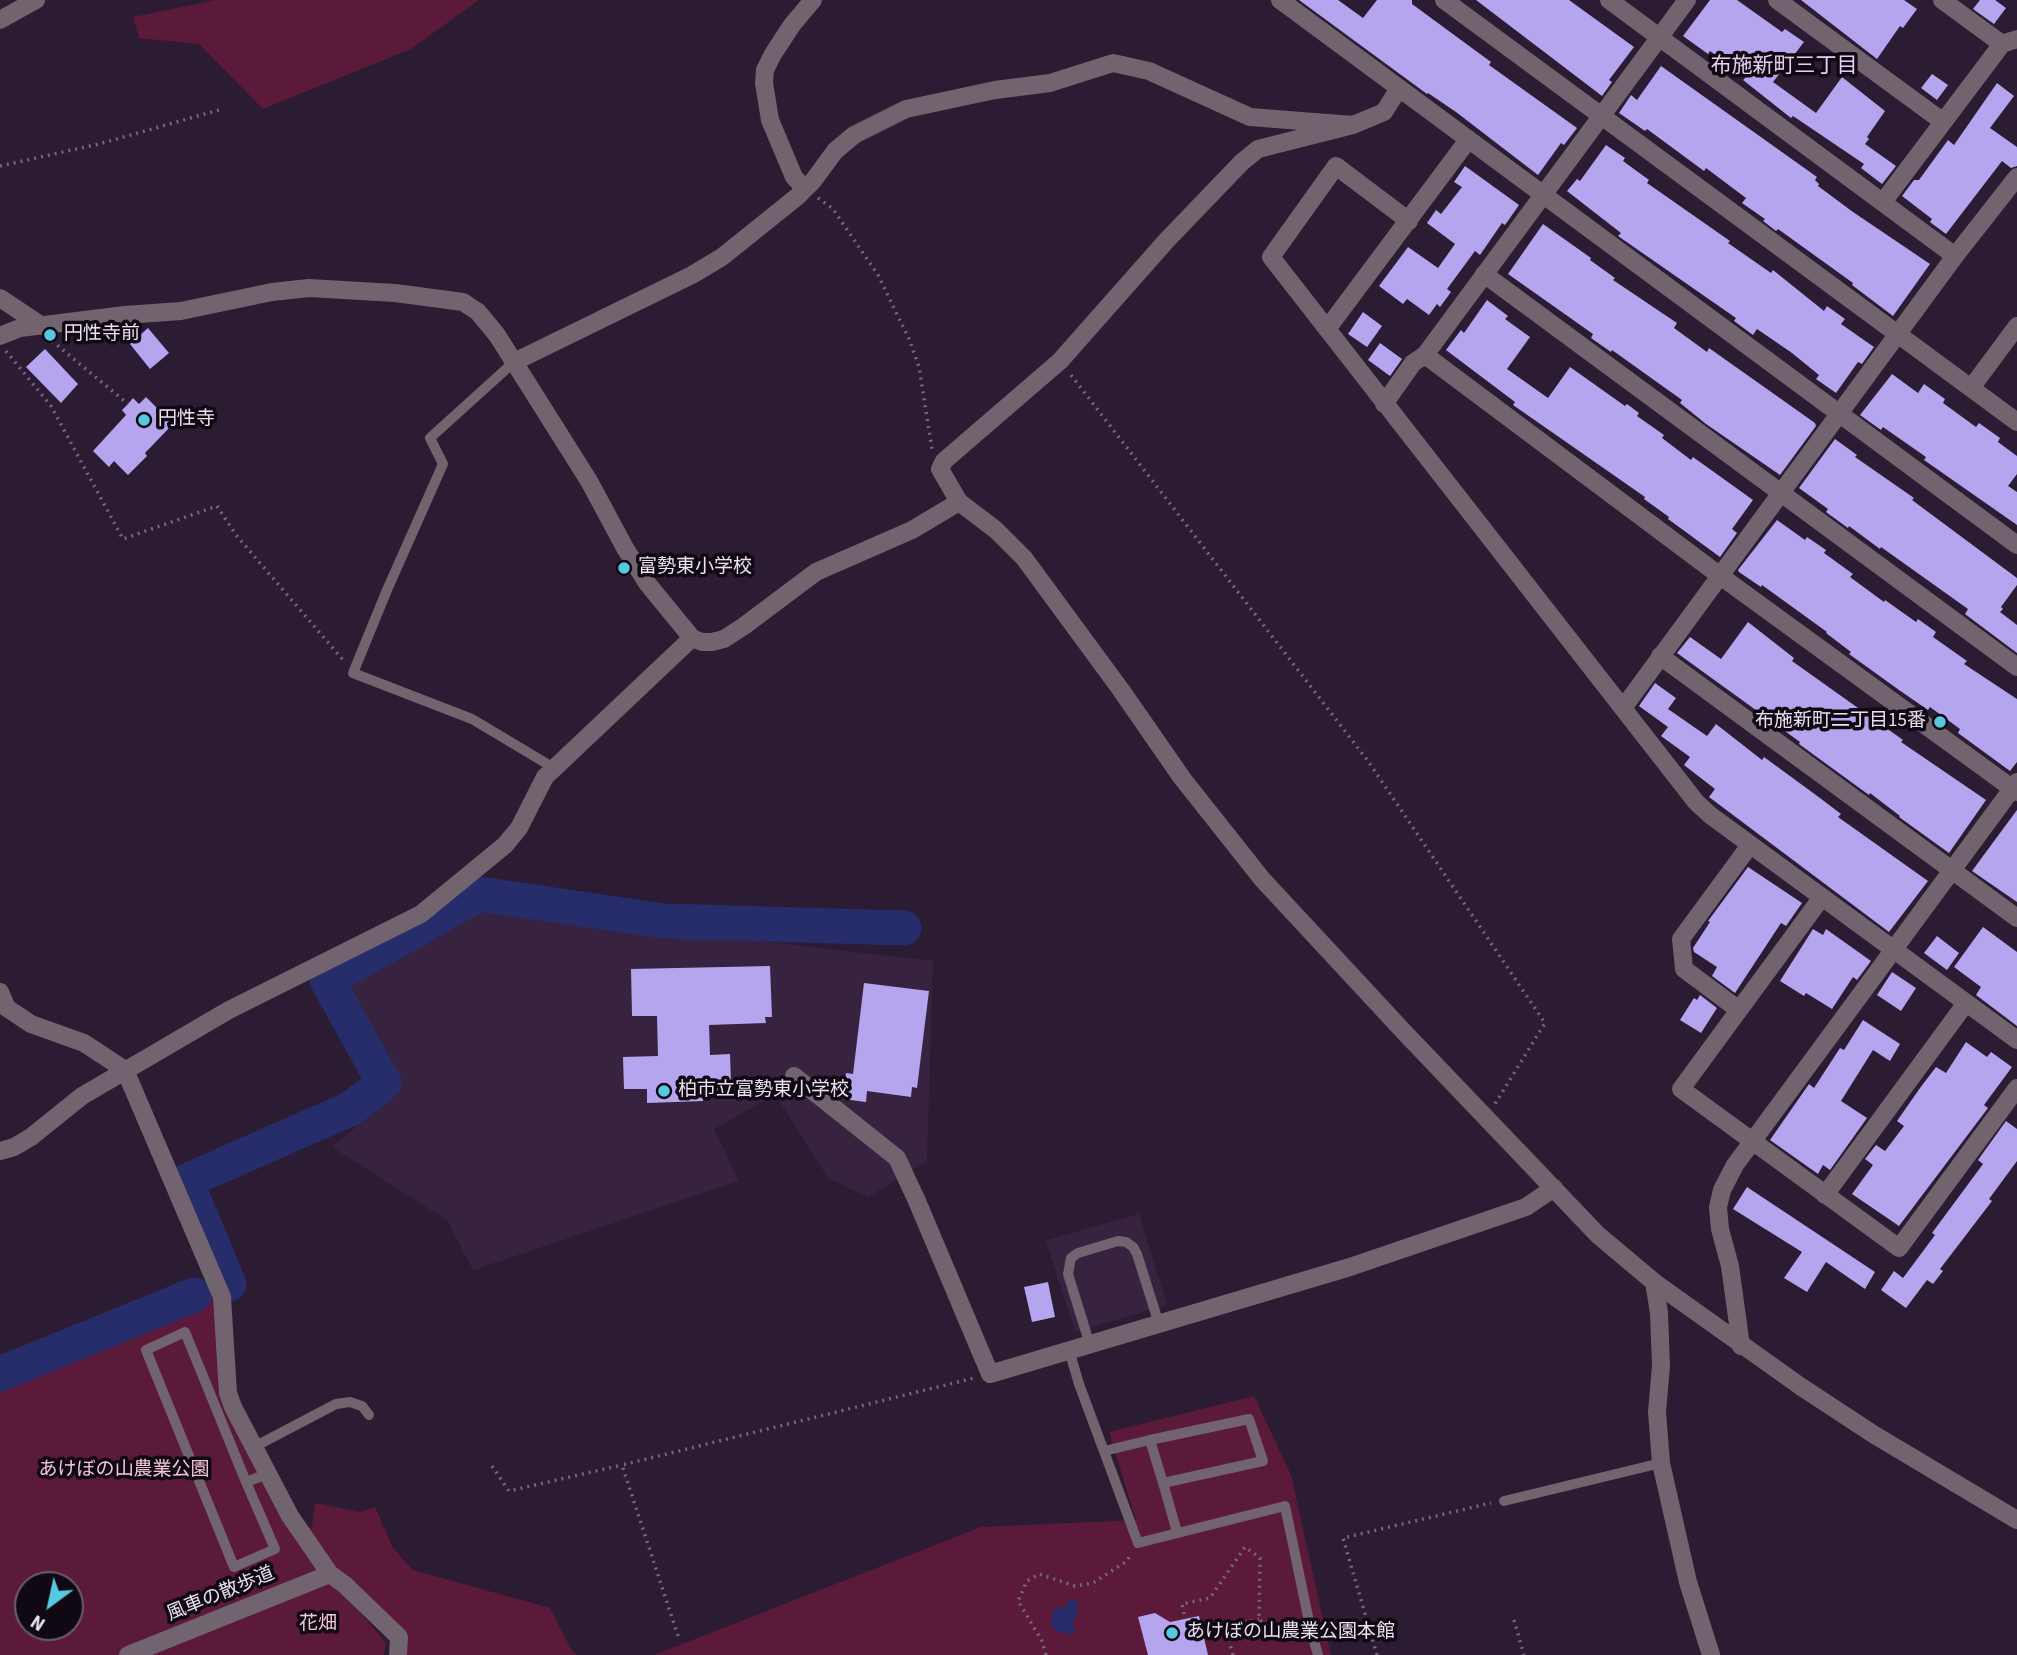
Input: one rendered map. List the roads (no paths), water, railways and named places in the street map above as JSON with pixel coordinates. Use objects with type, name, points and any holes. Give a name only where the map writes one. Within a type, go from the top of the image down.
[{"type":"street","points":[[0,20],[36,0]]},
{"type":"street","points":[[805,189],[794,177],[770,120],[764,83],[765,70],[773,54],[813,0]]},
{"type":"street","points":[[1280,0],[1398,90],[2017,545]]},
{"type":"street","points":[[1444,0],[2017,422]]},
{"type":"street","points":[[1609,0],[1955,256]]},
{"type":"street","points":[[1384,404],[1413,363],[1425,355],[1687,0]]},
{"type":"street","points":[[1777,0],[1942,121]]},
{"type":"street","points":[[1883,202],[1942,121],[2009,41],[1942,0]]},
{"type":"street","points":[[514,362],[692,275],[722,257],[805,189],[835,152],[854,135],[906,109],[995,90],[1050,83],[1113,64],[1149,71],[1250,117],[1353,125]]},
{"type":"street","points":[[1398,90],[1384,112],[1353,125],[1258,149],[1167,240],[1060,361],[944,461],[940,469],[959,502],[996,530],[1024,558],[1182,778],[1262,879],[1598,1235],[1654,1282],[1741,1346],[1872,1434],[2017,1520]]},
{"type":"street","points":[[1327,329],[1468,140]]},
{"type":"street","points":[[1409,220],[1336,166],[1271,257],[1696,802],[1750,845],[2017,1040]]},
{"type":"street","points":[[1623,708],[1955,256],[2017,177]]},
{"type":"street","points":[[1484,274],[2017,667]]},
{"type":"street","points":[[0,336],[20,328],[181,311],[272,292],[309,288],[395,293],[463,302],[478,312],[497,335],[589,481],[625,548],[648,583],[692,638],[712,642],[724,639],[816,572],[912,530],[959,502]]},
{"type":"street","points":[[0,298],[38,326]]},
{"type":"street","points":[[1971,388],[2017,326]]},
{"type":"street","points":[[1425,355],[1719,575],[2015,788],[1735,1165],[1722,1190],[1718,1207],[1720,1229],[1730,1266],[1741,1346]]},
{"type":"street","points":[[0,1151],[14,1147],[31,1137],[82,1096],[229,1010],[421,914],[505,845],[519,828],[545,777],[692,638]]},
{"type":"street","points":[[1660,656],[2017,918]]},
{"type":"street","points":[[1739,1010],[1684,969],[1681,939],[1750,845]]},
{"type":"street","points":[[1822,897],[1681,1089],[1899,1248],[2017,1088]]},
{"type":"street","points":[[0,992],[7,1009],[31,1024],[84,1043],[125,1070],[222,1297],[228,1393],[233,1407],[290,1516],[330,1574],[399,1637],[398,1655]]},
{"type":"street","points":[[1825,1195],[1966,1003]]},
{"type":"street","points":[[794,1076],[897,1158],[918,1201],[990,1374],[1350,1267],[1526,1208],[1554,1188]]},
{"type":"street","points":[[1654,1282],[1659,1313],[1661,1366],[1657,1412],[1661,1463],[1688,1582],[1711,1655]]},
{"type":"street","name":"風車の散歩道","points":[[128,1655],[330,1574]]},
{"type":"lane","points":[[514,362],[430,438],[443,464],[353,673],[472,719],[554,768]]},
{"type":"lane","points":[[1090,1345],[1068,1274],[1071,1258],[1078,1253],[1118,1241],[1133,1247],[1138,1254],[1159,1324]]},
{"type":"lane","points":[[185,1332],[247,1482],[275,1549],[234,1567],[146,1350],[185,1332]]},
{"type":"lane","points":[[1069,1350],[1138,1543],[1285,1506],[1318,1655]]},
{"type":"lane","points":[[254,1447],[336,1404],[350,1402],[362,1406],[369,1415]]},
{"type":"lane","points":[[1104,1451],[1249,1419],[1264,1461],[1163,1483]]},
{"type":"lane","points":[[1150,1440],[1177,1532]]},
{"type":"lane","points":[[1504,1501],[1661,1463]]},
{"type":"lane","points":[[247,1482],[267,1474]]},
{"type":"waterway","points":[[229,1284],[186,1181],[350,1109],[384,1083],[327,980],[479,894],[664,921],[904,928]]},
{"type":"waterway","points":[[0,1374],[194,1295]]},
{"type":"place","name":"円性寺前","points":[[50,335]]},
{"type":"place","name":"円性寺","points":[[144,420]]},
{"type":"place","name":"富勢東小学校","points":[[624,568]]},
{"type":"place","name":"布施新町二丁目15番","points":[[1940,722]]},
{"type":"place","name":"柏市立富勢東小学校","points":[[664,1091]]},
{"type":"place","name":"あけぼの山農業公園本館","points":[[1172,1633]]},
{"type":"district","name":"布施新町三丁目","points":[[1784,67]]},
{"type":"park label","name":"あけぼの山農業公園","points":[[124,1471]]},
{"type":"park label","name":"花畑","points":[[318,1625]]}]
